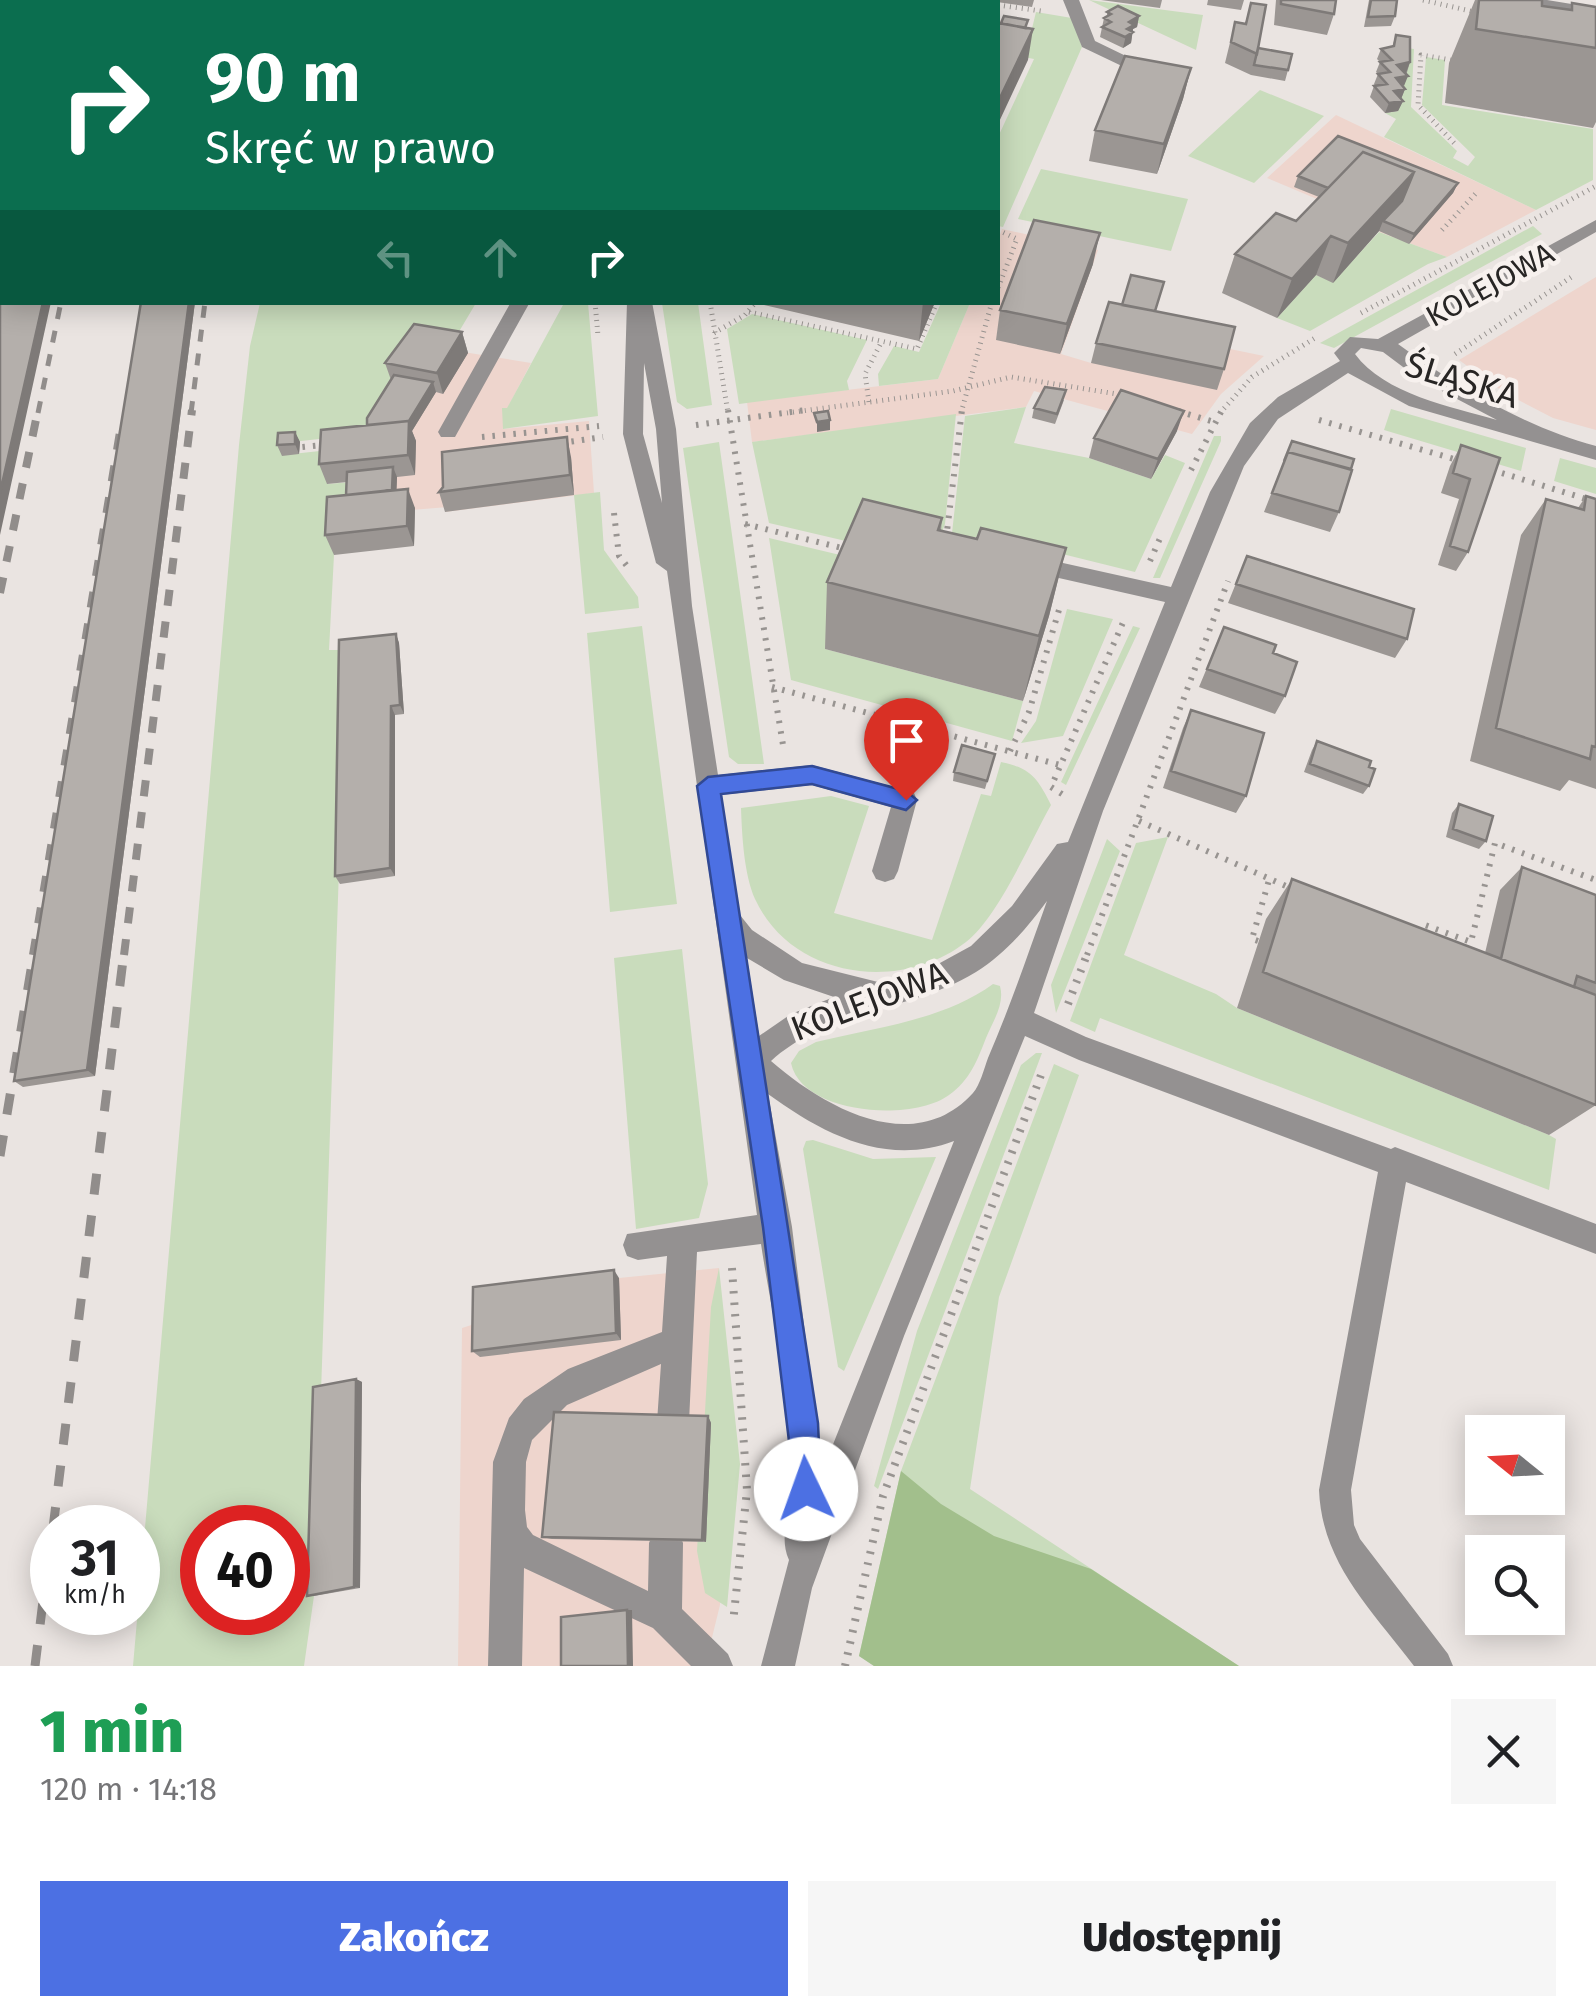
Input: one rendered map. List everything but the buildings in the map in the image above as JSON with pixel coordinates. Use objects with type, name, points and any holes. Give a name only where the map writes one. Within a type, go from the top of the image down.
[{"type":"street","points":[[1071,0],[1088,44],[1167,80]]},
{"type":"street","points":[[1520,0],[1596,13]]},
{"type":"street","name":"KOLEJOWA","points":[[778,1666],[795,1588],[888,1336],[1018,1020],[1086,824],[1232,468],[1256,428],[1290,396],[1352,368],[1375,378],[1392,376],[1400,366],[1390,349],[1596,225]]},
{"type":"street","points":[[448,432],[519,305]]},
{"type":"street","points":[[640,305],[633,434],[646,496],[681,606]]},
{"type":"street","points":[[641,305],[666,429],[681,606],[777,1227],[806,1472],[795,1588]]},
{"type":"street","points":[[1352,368],[1344,353],[1351,344],[1390,349]]},
{"type":"street","name":"ŚLĄSKA","points":[[1390,349],[1426,374],[1553,441]]},
{"type":"street","name":"ŚLĄSKA","points":[[1352,368],[1395,395],[1596,454]]},
{"type":"street","points":[[1011,560],[1178,597]]},
{"type":"street","points":[[708,786],[812,775],[906,800],[885,871]]},
{"type":"street","name":"KOLEJOWA","points":[[986,1095],[968,1119],[926,1137],[863,1133],[801,1106],[751,1062],[796,1022],[948,972],[1003,935],[1086,824]]},
{"type":"street","points":[[728,920],[740,938],[781,966],[832,986],[883,994]]},
{"type":"street","points":[[1018,1020],[1078,1047],[1395,1161],[1596,1240]]},
{"type":"street","points":[[1395,1161],[1335,1490],[1337,1525],[1348,1551],[1436,1666]]},
{"type":"street","points":[[638,1245],[777,1227]]},
{"type":"street","points":[[674,1422],[683,1240]]},
{"type":"street","points":[[505,1666],[511,1453],[532,1414],[555,1393],[678,1342]]},
{"type":"street","points":[[508,1524],[512,1540],[528,1553],[665,1616],[716,1666]]},
{"type":"street","points":[[665,1616],[666,1543]]},
{"type":"path","points":[[1000,5],[1034,10]]},
{"type":"path","points":[[1454,143],[1418,105],[1421,55],[1460,62]]},
{"type":"path","points":[[1355,316],[1596,186]]},
{"type":"path","points":[[1442,230],[1478,191]]},
{"type":"path","points":[[1000,231],[1017,239],[1000,283]]},
{"type":"path","points":[[1426,374],[1472,338],[1556,290],[1582,269]]},
{"type":"path","points":[[595,305],[600,355]]},
{"type":"path","points":[[710,305],[726,420],[788,778]]},
{"type":"path","points":[[714,334],[754,305]]},
{"type":"path","points":[[749,312],[917,349],[936,305]]},
{"type":"path","points":[[942,554],[951,523],[960,416],[991,305]]},
{"type":"path","points":[[1213,422],[1258,368],[1326,332]]},
{"type":"path","points":[[869,402],[865,374],[882,341]]},
{"type":"path","points":[[682,427],[869,402],[1011,377],[1130,396]]},
{"type":"path","points":[[1368,433],[1379,406],[1395,395]]},
{"type":"path","points":[[1163,406],[1213,422],[1287,436],[1305,422],[1322,420],[1464,462]]},
{"type":"path","points":[[604,408],[608,457]]},
{"type":"path","points":[[496,436],[593,426]]},
{"type":"path","points":[[557,443],[589,440]]},
{"type":"path","points":[[290,448],[336,444]]},
{"type":"path","points":[[1483,468],[1596,502]]},
{"type":"path","points":[[613,496],[619,556],[638,581]]},
{"type":"path","points":[[746,524],[858,552]]},
{"type":"path","points":[[1053,596],[1078,606]]},
{"type":"path","points":[[1010,751],[1030,712],[1062,602]]},
{"type":"path","points":[[1109,614],[1125,618]]},
{"type":"path","points":[[772,686],[1060,765]]},
{"type":"path","points":[[1139,821],[1197,843],[1220,860],[1302,894]]},
{"type":"path","points":[[1428,944],[1419,940],[1425,924],[1471,942],[1496,843],[1596,880]]},
{"type":"path","points":[[1258,941],[1252,939],[1269,880]]},
{"type":"path","points":[[729,1234],[748,1438],[744,1546],[730,1636]]},
{"type":"shaded area","points":[[1336,115],[1536,210],[1447,257],[1379,232],[1396,212],[1324,202],[1267,178]]},
{"type":"shaded area","points":[[1002,229],[1098,250],[1061,354],[1091,363],[1104,323],[1264,356],[1221,394],[1192,434],[1034,391],[1026,407],[752,442],[747,402],[938,379],[969,305],[1000,305]]},
{"type":"shaded area","points":[[1596,277],[1596,430],[1553,418],[1505,393],[1459,360]]},
{"type":"shaded area","points":[[420,345],[531,363],[507,409],[503,429],[589,421],[594,493],[445,512],[448,507],[350,515]]},
{"type":"shaded area","points":[[719,1268],[720,1605],[705,1666],[458,1666],[462,1328],[619,1278]]},
{"type":"green space","points":[[1089,0],[1203,15],[1196,50]]},
{"type":"green space","points":[[1036,12],[1072,18],[1082,47],[1003,227],[1000,133],[1034,59],[1000,52],[1028,45]]},
{"type":"green space","points":[[1406,48],[1414,49],[1411,107],[1457,151],[1453,158],[1468,166],[1475,157],[1422,105],[1426,57],[1445,60],[1442,105],[1593,129],[1593,180],[1536,210],[1384,137],[1396,119],[1385,113],[1398,111]]},
{"type":"green space","points":[[1260,90],[1324,116],[1254,183],[1188,156]]},
{"type":"green space","points":[[1041,169],[1188,199],[1171,251],[1018,219]]},
{"type":"green space","points":[[1533,226],[1542,234],[1334,348],[1320,343]]},
{"type":"green space","points":[[1379,232],[1447,257],[1310,331],[1277,318],[1316,275],[1333,282]]},
{"type":"green space","points":[[260,305],[475,305],[451,345],[364,434],[283,443],[283,455],[329,450],[328,484],[351,482],[350,515],[336,517],[329,650],[343,650],[344,724],[314,1596],[310,1624],[310,1505],[180,1505],[180,1635],[308,1635],[304,1666],[133,1666],[136,1635],[160,1635],[160,1505],[147,1505],[239,445],[250,346]]},
{"type":"green space","points":[[563,305],[588,305],[598,416],[503,429],[502,408],[507,408]]},
{"type":"green space","points":[[662,305],[698,305],[712,405],[687,409],[677,402]]},
{"type":"green space","points":[[940,305],[969,305],[938,379],[879,386],[878,374],[894,346],[919,352]]},
{"type":"green space","points":[[752,314],[867,340],[847,381],[849,390],[739,404],[727,329]]},
{"type":"green space","points":[[1026,407],[1014,443],[1089,458],[1151,479],[1165,455],[1185,463],[1135,572],[986,535],[971,538],[952,533],[965,416]]},
{"type":"green space","points":[[1391,409],[1526,448],[1521,471],[1384,430]]},
{"type":"green space","points":[[956,414],[945,524],[931,561],[769,523],[752,442]]},
{"type":"green space","points":[[1214,436],[1221,436],[1221,441],[1160,578],[1153,578]]},
{"type":"green space","points":[[719,442],[764,764],[738,764],[729,757],[683,448]]},
{"type":"green space","points":[[1560,458],[1596,468],[1596,494],[1554,481]]},
{"type":"green space","points":[[600,492],[604,550],[638,597],[639,608],[585,614],[574,495]]},
{"type":"green space","points":[[769,538],[861,560],[825,649],[1023,701],[1012,741],[791,680]]},
{"type":"green space","points":[[1067,609],[1113,619],[1063,736],[1021,743],[1036,721]]},
{"type":"green space","points":[[642,626],[677,904],[610,912],[587,633]]},
{"type":"green space","points":[[1133,626],[1140,628],[1066,785],[1061,782]]},
{"type":"green space","points":[[1001,762],[1032,776],[1051,805],[1002,897],[966,942],[940,958],[911,968],[850,970],[794,947],[772,926],[755,899],[748,878],[741,808],[831,796],[869,806],[834,913],[932,940],[981,794],[991,796]]},
{"type":"green space","points":[[1168,837],[1124,955],[1216,994],[1237,1008],[1549,1135],[1556,1139],[1549,1190],[1100,1018],[1095,1032],[1070,1021],[1136,843]]},
{"type":"green space","points":[[1107,839],[1120,851],[1056,1013],[1051,985]]},
{"type":"green space","points":[[682,949],[708,1184],[699,1218],[636,1229],[614,958]]},
{"type":"green space","points":[[993,984],[1000,986],[1000,1006],[976,1062],[956,1089],[932,1104],[886,1110],[836,1103],[815,1094],[799,1080],[791,1063],[799,1051],[816,1042],[931,1014]]},
{"type":"green space","points":[[1042,1053],[878,1489],[874,1486],[917,1331],[1021,1065]]},
{"type":"green space","points":[[1054,1064],[1079,1075],[999,1297],[970,1489],[1239,1666],[874,1666],[859,1656],[901,1471]]},
{"type":"green space","points":[[806,1141],[873,1159],[936,1157],[844,1371],[838,1367],[803,1149]]},
{"type":"green space","points":[[719,1268],[740,1464],[727,1607],[705,1593],[697,1551],[711,1307]]},
{"type":"green space","points":[[901,1471],[941,1504],[994,1536],[1091,1569],[1239,1666],[874,1666],[859,1656]]},
{"type":"railway","points":[[38,413],[60,305]]},
{"type":"railway","points":[[191,413],[205,305]]},
{"type":"railway","points":[[0,593],[38,410]]},
{"type":"railway","points":[[124,955],[192,410]]},
{"type":"railway","points":[[33,955],[121,426]]},
{"type":"railway","points":[[0,1156],[34,952]]},
{"type":"railway","points":[[56,1505],[124,952]]},
{"type":"railway","points":[[35,1666],[39,1635]]},
{"type":"route","points":[[806,1489],[803,1423],[777,1227],[708,786],[812,775],[906,800]]}]
